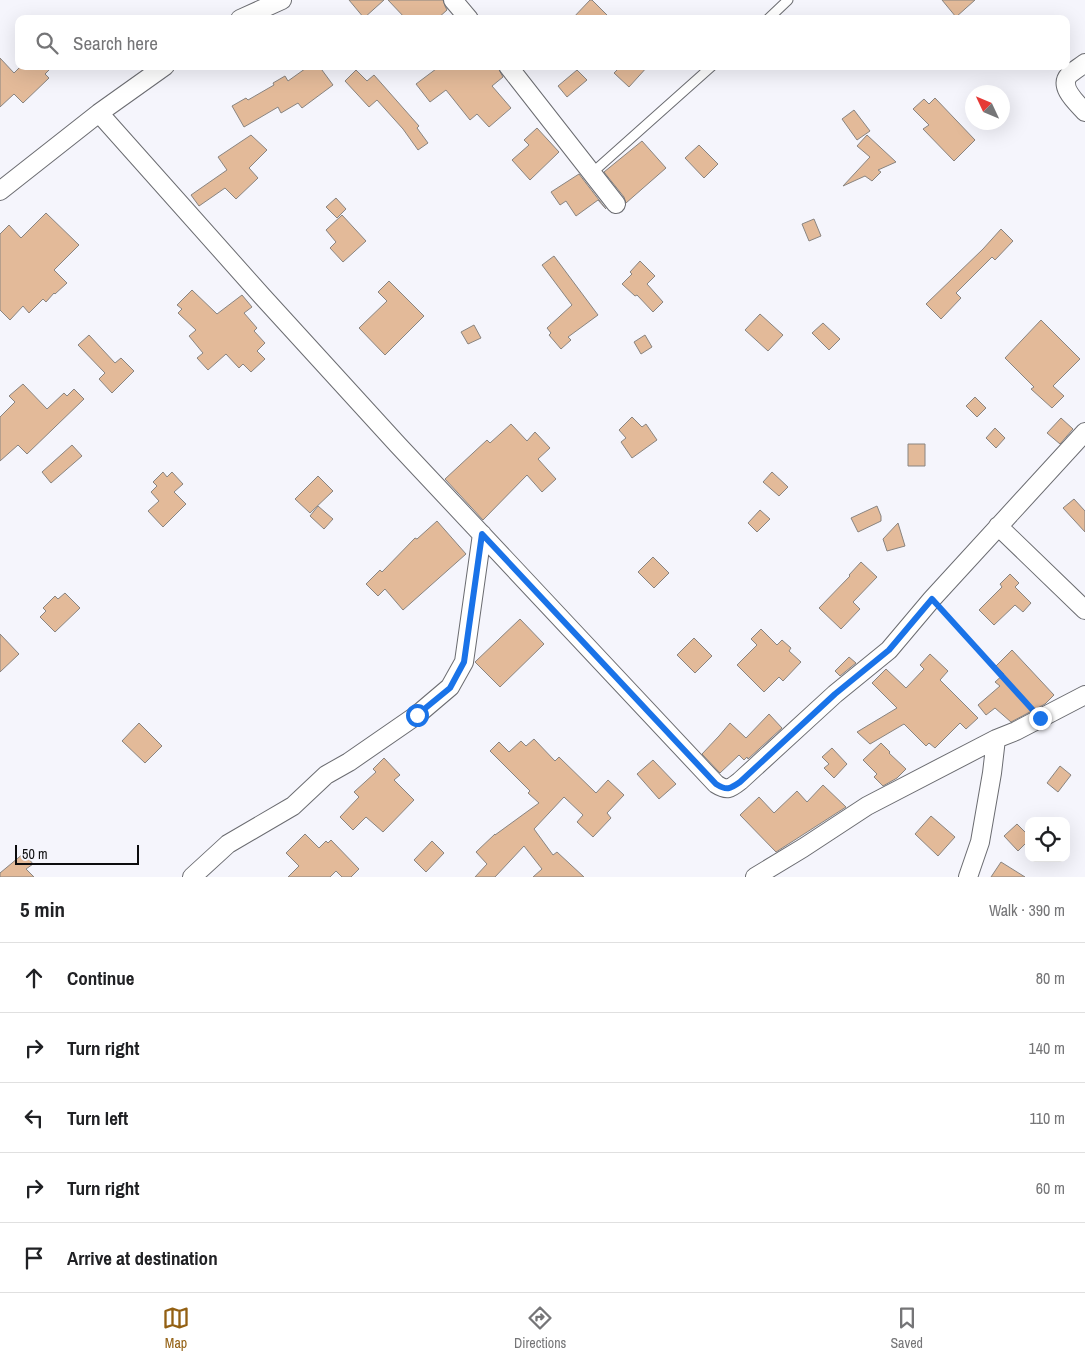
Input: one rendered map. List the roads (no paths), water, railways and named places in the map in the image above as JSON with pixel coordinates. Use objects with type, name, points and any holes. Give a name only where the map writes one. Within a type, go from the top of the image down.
[{"type":"street","points":[[249,15],[282,0]]},
{"type":"street","points":[[453,0],[466,15]]},
{"type":"street","points":[[1085,63],[1068,76],[1065,83],[1066,88],[1085,112]]},
{"type":"street","points":[[0,191],[99,113],[160,70]]},
{"type":"street","points":[[511,70],[616,204]]},
{"type":"street","points":[[99,113],[392,438],[716,784],[723,789],[731,788],[740,782],[835,694],[889,650],[932,599],[1085,432]]},
{"type":"street","points":[[998,526],[1085,610]]},
{"type":"street","points":[[192,877],[228,844],[293,806],[326,775],[349,762],[417,715],[450,688],[464,662],[482,534]]},
{"type":"street","points":[[755,877],[867,806],[1085,695]]},
{"type":"street","points":[[968,877],[980,842],[996,739]]},
{"type":"lane","points":[[772,15],[788,0]]},
{"type":"lane","points":[[592,173],[708,70]]}]
